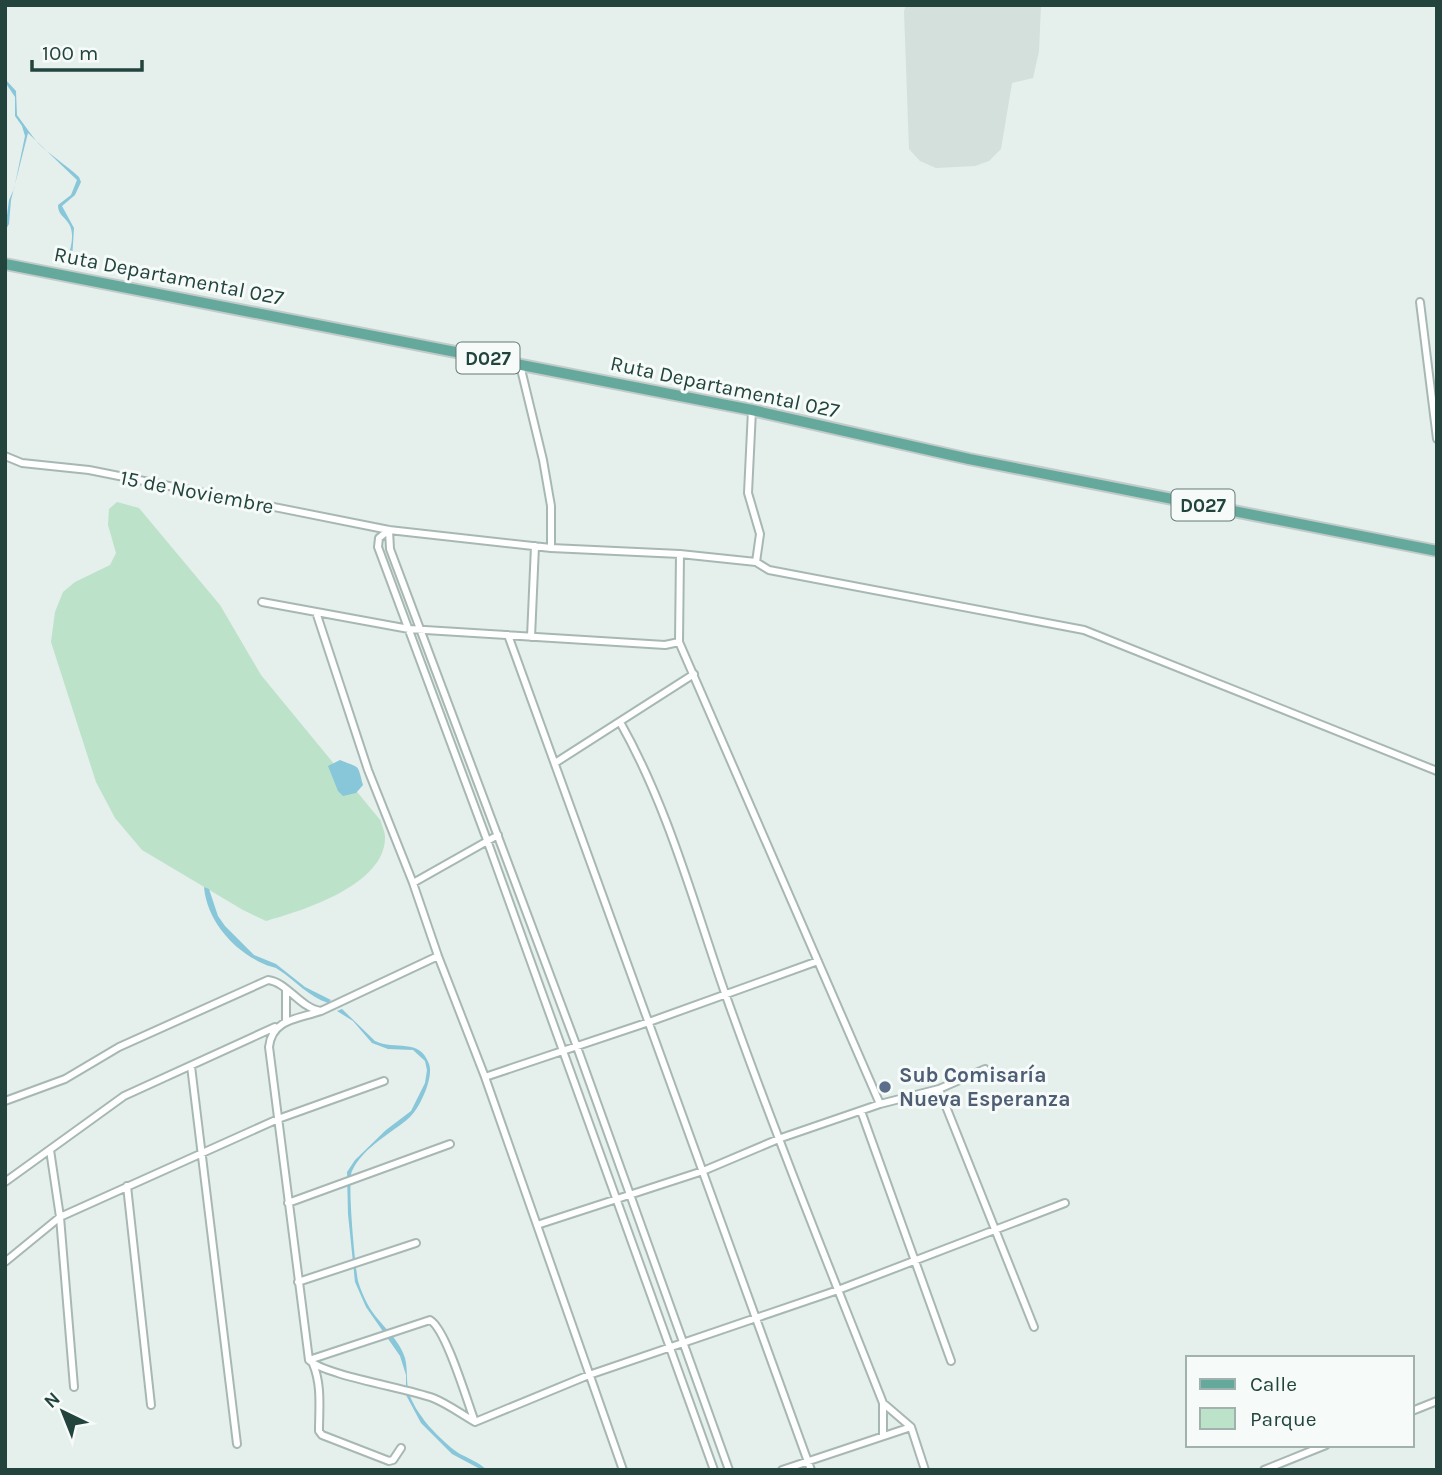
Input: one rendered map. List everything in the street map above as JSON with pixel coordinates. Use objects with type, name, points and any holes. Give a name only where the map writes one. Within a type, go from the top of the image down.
[{"type":"main road","name":"Ruta Departamental 027","points":[[5,264],[752,410],[970,459],[1437,551]]},
{"type":"street","points":[[1420,302],[1437,439]]},
{"type":"street","points":[[520,365],[551,506],[551,548]]},
{"type":"street","points":[[752,410],[748,493],[760,534],[756,562]]},
{"type":"street","name":"15 de Noviembre","points":[[5,456],[22,463],[89,470],[389,530],[551,548],[680,554],[756,562],[769,570],[1084,630],[1437,771]]},
{"type":"street","points":[[389,530],[379,538],[378,547],[487,840],[714,1470]]},
{"type":"street","points":[[389,530],[390,550],[577,1046],[729,1470]]},
{"type":"street","points":[[531,637],[534,546]]},
{"type":"street","points":[[680,554],[679,642],[880,1104]]},
{"type":"street","points":[[262,602],[410,629],[665,645],[679,642]]},
{"type":"street","points":[[317,612],[368,770],[485,1077],[623,1470]]},
{"type":"street","points":[[508,635],[811,1470]]},
{"type":"street","points":[[555,763],[694,674]]},
{"type":"street","points":[[620,722],[642,761],[672,835],[726,995],[883,1403],[883,1436]]},
{"type":"street","points":[[413,883],[498,835]]},
{"type":"street","points":[[5,1182],[124,1096],[286,1022],[335,1006],[438,956]]},
{"type":"street","points":[[485,1077],[818,961]]},
{"type":"street","points":[[5,1101],[65,1079],[119,1047],[272,979],[312,1010],[321,1012]]},
{"type":"street","points":[[286,990],[286,1022]]},
{"type":"street","points":[[276,1027],[270,1036],[269,1047],[298,1282],[311,1362],[317,1374],[319,1389],[319,1431],[322,1435],[389,1461],[393,1460],[401,1448]]},
{"type":"street","points":[[191,1066],[237,1444]]},
{"type":"street","points":[[537,1225],[703,1171],[780,1138],[880,1104],[939,1089],[985,1069]]},
{"type":"street","points":[[5,1262],[60,1217],[278,1119],[384,1081]]},
{"type":"street","points":[[939,1089],[1034,1327]]},
{"type":"street","points":[[861,1111],[951,1362]]},
{"type":"street","points":[[288,1203],[450,1144]]},
{"type":"street","points":[[50,1150],[60,1217],[74,1387]]},
{"type":"street","points":[[127,1186],[151,1405]]},
{"type":"street","points":[[475,1422],[589,1375],[838,1290],[1065,1203]]},
{"type":"street","points":[[298,1282],[416,1243]]},
{"type":"street","points":[[311,1362],[430,1320],[437,1324],[445,1340],[475,1422]]},
{"type":"street","points":[[311,1362],[432,1397],[475,1422]]},
{"type":"street","points":[[1414,1410],[1437,1401]]},
{"type":"street","points":[[883,1403],[911,1427],[925,1470]]},
{"type":"street","points":[[782,1470],[911,1427]]},
{"type":"street","points":[[1264,1470],[1275,1468],[1321,1447]]},
{"type":"shaded area","points":[[906,5],[1041,5],[1039,51],[1033,78],[1012,83],[1001,149],[989,161],[975,166],[936,168],[920,161],[909,149],[904,11]]},
{"type":"green space","points":[[117,502],[139,508],[220,605],[261,675],[381,821],[385,837],[382,854],[372,869],[339,893],[320,903],[266,921],[142,850],[115,818],[96,782],[51,642],[55,612],[63,592],[75,582],[110,565],[116,553],[108,525],[109,509]]},
{"type":"water","points":[[5,79],[16,91],[17,115],[36,141],[28,133],[15,184],[25,136],[15,116],[15,97]]},
{"type":"water","points":[[46,150],[79,177],[81,182],[75,195],[62,206],[74,228],[72,260],[67,259],[72,242],[71,228],[60,213],[58,205],[71,195],[77,180]]},
{"type":"water","points":[[14,190],[9,224],[5,231],[9,200]]},
{"type":"water","points":[[340,760],[358,769],[363,785],[356,793],[343,796],[338,791],[328,766]]},
{"type":"water","points":[[204,887],[209,889],[218,916],[225,926],[254,955],[276,964],[305,987],[331,1000],[328,1003],[315,997],[277,969],[253,958],[233,943],[210,912]]},
{"type":"water","points":[[342,1009],[375,1041],[413,1047],[420,1050],[429,1064],[428,1084],[414,1113],[363,1154],[352,1171],[351,1206],[358,1281],[369,1307],[403,1351],[409,1394],[418,1412],[451,1447],[487,1470],[452,1454],[421,1423],[406,1395],[406,1375],[400,1356],[366,1307],[355,1282],[347,1172],[355,1160],[386,1130],[411,1111],[425,1083],[427,1070],[425,1061],[413,1050],[388,1049],[372,1043],[353,1021],[337,1011]]},
{"type":"place","name":"Sub Comisaría Nueva Esperanza","points":[[885,1087]]}]
